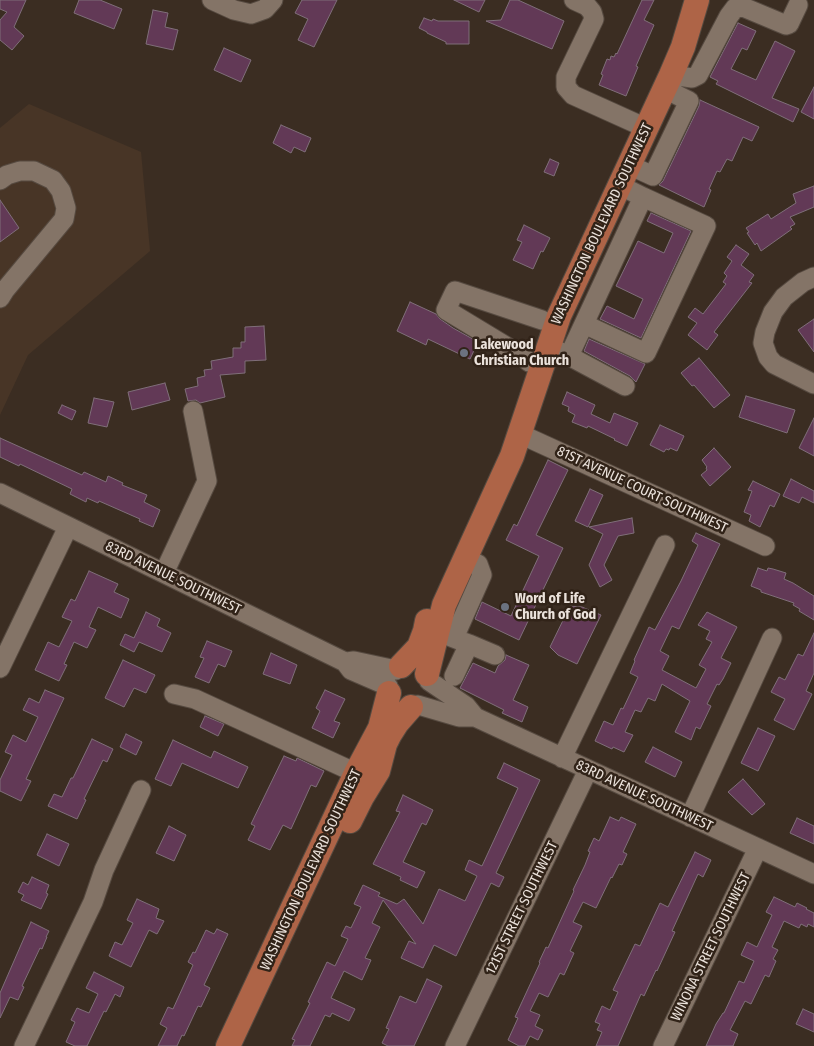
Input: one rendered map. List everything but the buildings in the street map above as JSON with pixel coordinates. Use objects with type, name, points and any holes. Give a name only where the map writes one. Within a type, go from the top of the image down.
[{"type":"main road","name":"WASHINGTON BOULEVARD SOUTHWEST","points":[[228,1046],[356,773],[380,728],[393,679],[419,647],[425,631],[429,606],[436,587],[499,453],[542,320],[677,29],[684,0]]},
{"type":"main road","name":"WASHINGTON BOULEVARD SOUTHWEST","points":[[428,678],[453,638],[444,605],[558,351],[559,316],[668,82],[683,46],[697,0]]},
{"type":"main road","points":[[415,666],[428,678],[430,688],[428,695],[414,706],[400,705],[391,698],[393,679],[415,666]]},
{"type":"main road","name":"WASHINGTON BOULEVARD SOUTHWEST","points":[[244,1046],[362,797],[378,770],[385,744],[397,723],[414,706]]},
{"type":"street","points":[[212,0],[234,10],[251,14],[265,8],[273,0]]},
{"type":"street","points":[[574,0],[586,6],[592,12],[594,19],[566,77],[566,87],[573,95],[635,122]]},
{"type":"street","points":[[668,82],[692,78],[698,75],[735,8],[744,7],[786,25],[789,24],[800,6]]},
{"type":"street","points":[[0,180],[7,175],[20,171],[34,171],[53,180],[61,191],[66,208],[64,219],[0,298]]},
{"type":"street","points":[[584,324],[646,353],[706,226],[643,197],[624,175]]},
{"type":"street","points":[[625,386],[558,351],[584,324],[643,197]]},
{"type":"street","points":[[814,277],[803,282],[784,297],[773,312],[763,343],[768,358],[774,364],[814,384]]},
{"type":"street","points":[[529,362],[446,310],[455,291],[542,320]]},
{"type":"street","points":[[164,573],[207,481],[193,411]]},
{"type":"street","name":"81ST AVENUE COURT SOUTHWEST","points":[[520,434],[765,546]]},
{"type":"street","name":"83RD AVENUE SOUTHWEST","points":[[0,493],[346,662],[354,661],[393,679]]},
{"type":"street","points":[[0,668],[68,527]]},
{"type":"street","points":[[562,758],[665,545]]},
{"type":"street","points":[[454,676],[453,638],[495,655]]},
{"type":"street","points":[[690,817],[772,638]]},
{"type":"street","name":"83RD AVENUE SOUTHWEST","points":[[428,678],[466,706],[475,717]]},
{"type":"street","points":[[174,694],[195,698],[356,773]]},
{"type":"street","name":"83RD AVENUE SOUTHWEST","points":[[414,706],[460,716],[475,717],[814,874]]},
{"type":"street","name":"121ST STREET SOUTHWEST","points":[[455,1046],[588,770]]},
{"type":"street","points":[[24,1046],[93,902],[104,870],[140,790]]},
{"type":"street","name":"WINONA STREET SOUTHWEST","points":[[663,1046],[758,848]]},
{"type":"shaded area","points":[[29,104],[141,152],[150,251],[28,355],[0,415],[0,128]]},
{"type":"place","name":"Lakewood Christian Church","points":[[464,353]]},
{"type":"place","name":"Word of Life Church of God","points":[[505,607]]}]
